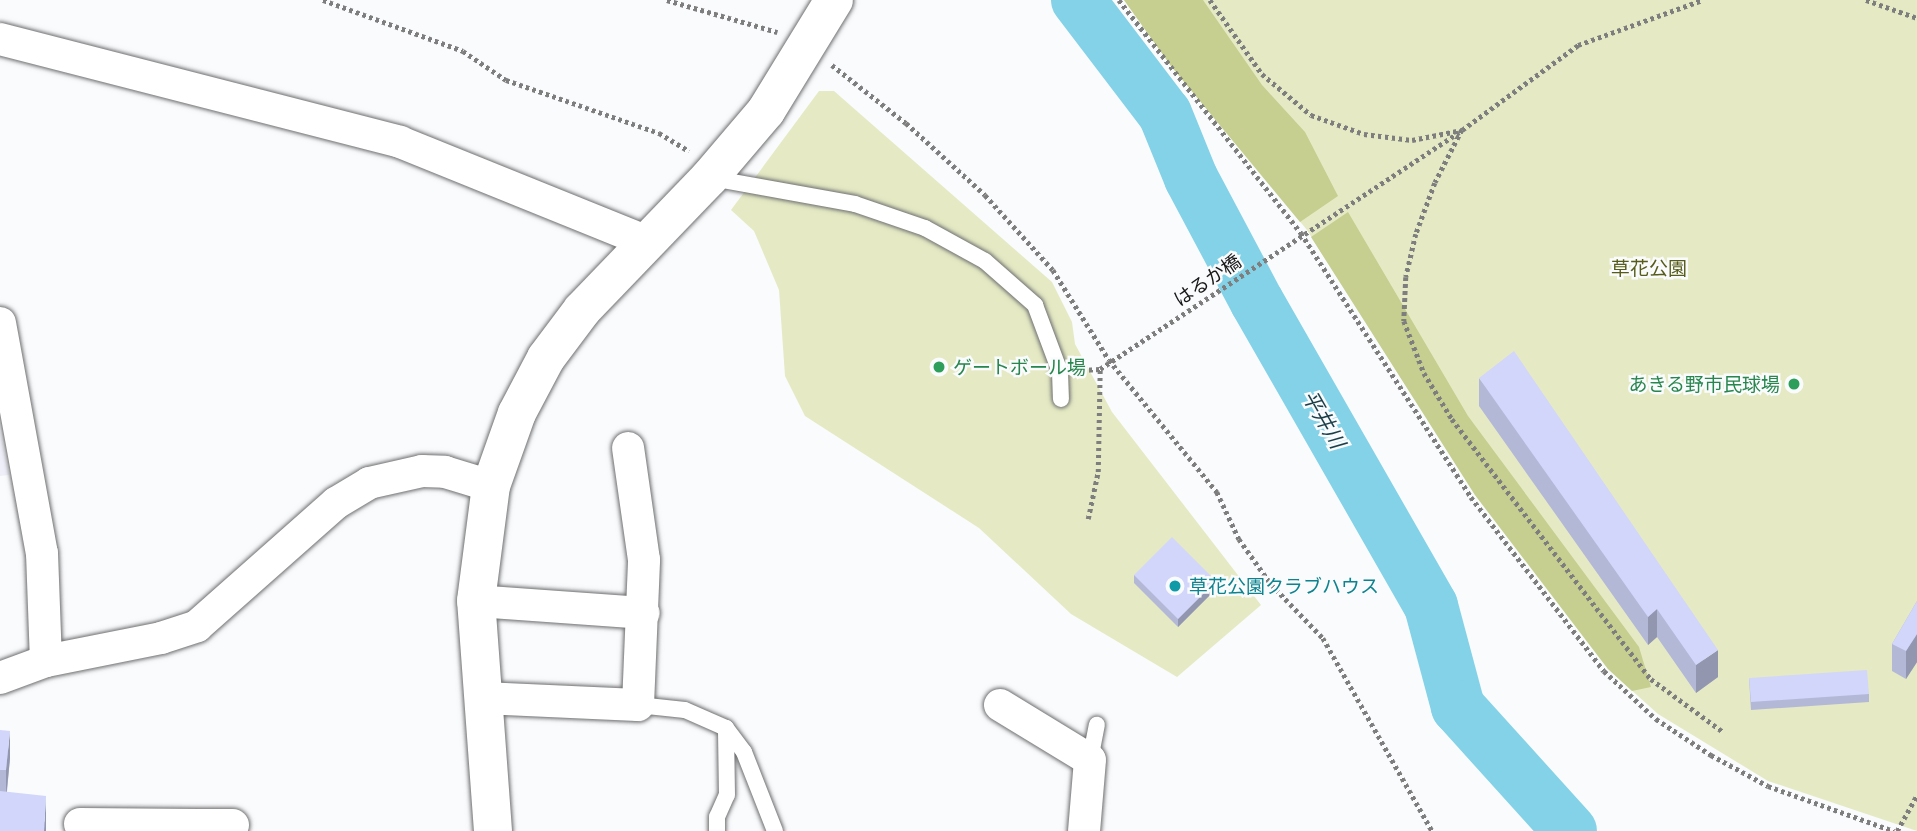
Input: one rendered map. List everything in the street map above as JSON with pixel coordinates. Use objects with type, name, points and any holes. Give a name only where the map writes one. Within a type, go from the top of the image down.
[{"type":"street","points":[[493,831],[476,601],[491,486],[517,413],[546,358],[609,279],[709,178],[766,111],[820,24]]},
{"type":"street","points":[[0,38],[400,142],[648,242]]},
{"type":"street","points":[[0,323],[42,553],[46,661]]},
{"type":"street","points":[[482,698],[639,705],[644,560],[628,448]]},
{"type":"street","points":[[0,678],[46,661],[161,638],[197,626],[336,503],[369,483],[422,471],[445,472],[491,486]]},
{"type":"street","points":[[476,601],[644,613]]},
{"type":"street","points":[[1000,705],[1090,760],[1084,831]]},
{"type":"street","points":[[80,824],[198,828],[233,825]]},
{"type":"lane","points":[[709,178],[855,204],[925,228],[985,261],[1035,305],[1060,372],[1061,399]]},
{"type":"lane","points":[[639,705],[685,710],[726,728],[744,752],[775,831]]},
{"type":"lane","points":[[1090,760],[1097,725]]},
{"type":"lane","points":[[717,831],[717,817],[727,795],[726,728]]},
{"type":"path","points":[[323,0],[463,51],[506,80],[659,133],[693,153],[709,178]]},
{"type":"path","points":[[667,0],[769,28],[820,24],[906,123],[985,195],[1054,270],[1109,360],[1217,492],[1239,539],[1271,584],[1323,638],[1433,831]]},
{"type":"path","points":[[1119,0],[1301,233],[1471,497],[1604,671],[1656,719],[1711,755],[1768,786],[1896,831],[1917,795]]},
{"type":"path","points":[[1210,0],[1262,74],[1311,115],[1364,134],[1412,140],[1462,130]]},
{"type":"path","name":"はるか橋","points":[[1109,360],[1462,130],[1578,45],[1702,0]]},
{"type":"path","points":[[1866,0],[1917,18]]},
{"type":"path","points":[[1462,130],[1430,195],[1406,277],[1404,321],[1424,373],[1452,419],[1651,679],[1722,731]]},
{"type":"path","points":[[1088,519],[1098,472],[1100,369],[1109,360]]},
{"type":"shaded area","points":[[0,430],[9,475],[0,476]]},
{"type":"green space","name":"草花公園","points":[[1124,0],[1917,0],[1917,831],[1768,781],[1658,714],[1608,669],[1475,495],[1307,230],[1171,66]]},
{"type":"green space","points":[[1124,0],[1203,0],[1262,85],[1305,132],[1338,196],[1300,222],[1171,66]]},
{"type":"green space","points":[[819,91],[834,91],[1052,282],[1072,322],[1075,344],[1112,412],[1261,605],[1177,677],[1071,614],[979,528],[805,416],[785,376],[779,290],[754,231],[731,210]]},
{"type":"green space","points":[[1348,212],[1468,416],[1639,647],[1651,687],[1632,691],[1608,669],[1475,495],[1311,237]]},
{"type":"building","points":[[1514,351],[1718,650],[1696,665],[1657,609],[1648,617],[1479,378]]},
{"type":"building","name":"草花公園クラブハウス","points":[[1172,537],[1216,581],[1178,619],[1134,575]]},
{"type":"building","points":[[1917,601],[1917,634],[1906,651],[1892,644]]},
{"type":"building","points":[[1867,670],[1869,694],[1751,702],[1749,678]]},
{"type":"building","points":[[0,730],[10,731],[6,770],[0,770]]},
{"type":"building","points":[[0,791],[46,796],[44,831],[0,831]]},
{"type":"waterway","name":"平井川","points":[[1078,0],[1165,114],[1191,178],[1257,302],[1431,606],[1458,707],[1570,831]]},
{"type":"place","name":"ゲートボール場","points":[[939,367]]},
{"type":"place","name":"あきる野市民球場","points":[[1794,384]]},
{"type":"place","name":"草花公園クラブハウス","points":[[1175,586]]}]
